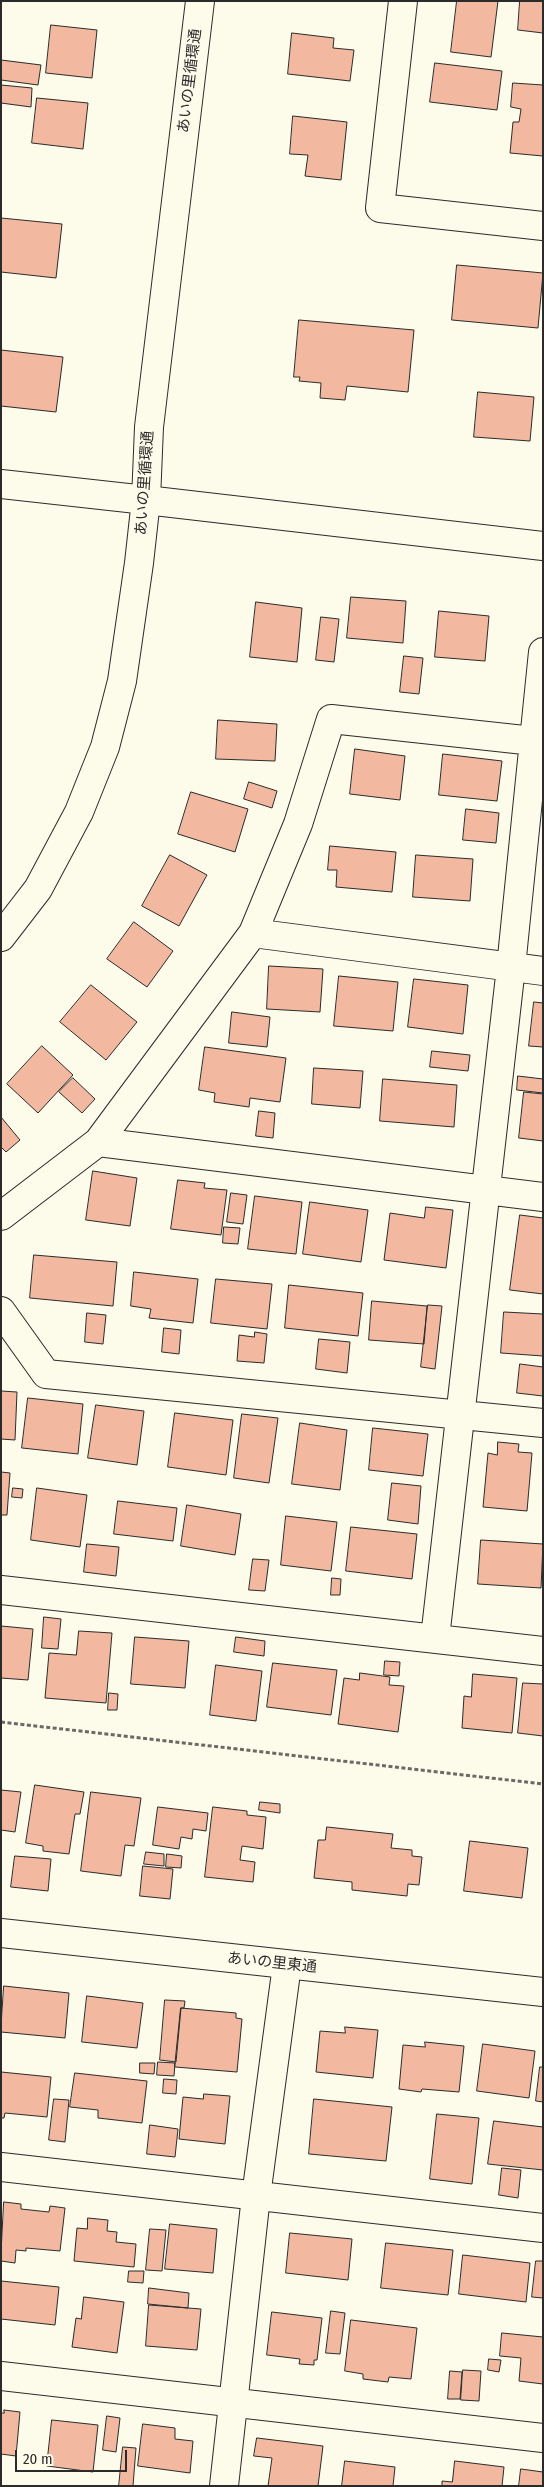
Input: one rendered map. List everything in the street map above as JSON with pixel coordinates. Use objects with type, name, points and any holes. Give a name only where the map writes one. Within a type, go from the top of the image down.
[{"type":"street","name":"あいの里循環通","points":[[1,937],[38,889],[79,812],[105,747],[122,681],[146,500],[149,427],[200,1]]},
{"type":"street","points":[[403,1],[380,208],[543,226]]},
{"type":"street","points":[[1,484],[543,546]]},
{"type":"street","points":[[435,1638],[484,1190],[539,741],[543,652]]},
{"type":"street","points":[[1,1216],[98,1142],[253,934],[298,824],[331,719],[539,741]]},
{"type":"street","points":[[253,934],[543,971]]},
{"type":"street","points":[[98,1142],[543,1197]]},
{"type":"street","points":[[1,1310],[46,1374],[543,1423]]},
{"type":"street","points":[[1,1590],[543,1651]]},
{"type":"street","name":"あいの里東通","points":[[1,1933],[543,1992]]},
{"type":"street","points":[[224,2486],[231,2402],[287,1964]]},
{"type":"street","points":[[1,2167],[543,2228]]},
{"type":"street","points":[[1,2376],[543,2438]]},
{"type":"path","points":[[1,1722],[543,1784]]},
{"type":"building","points":[[457,1],[498,1],[491,57],[451,52]]},
{"type":"building","points":[[520,1],[543,1],[543,33],[518,30]]},
{"type":"building","points":[[51,25],[97,30],[92,78],[46,73]]},
{"type":"building","points":[[292,33],[334,38],[333,48],[354,50],[350,81],[288,74]]},
{"type":"building","points":[[1,60],[41,65],[38,85],[1,80]]},
{"type":"building","points":[[435,63],[502,71],[497,110],[430,102]]},
{"type":"building","points":[[513,83],[543,85],[543,156],[510,153],[513,122],[519,122],[521,109],[511,107]]},
{"type":"building","points":[[1,85],[32,88],[31,107],[1,103]]},
{"type":"building","points":[[37,98],[88,103],[83,149],[32,143]]},
{"type":"building","points":[[293,116],[347,122],[341,180],[305,176],[308,155],[290,154]]},
{"type":"building","points":[[1,218],[62,224],[56,278],[1,272]]},
{"type":"building","points":[[457,265],[543,273],[538,328],[452,320]]},
{"type":"building","points":[[299,320],[414,330],[408,392],[347,386],[345,400],[320,398],[321,383],[299,381],[300,377],[294,377]]},
{"type":"building","points":[[1,350],[63,357],[56,412],[1,406]]},
{"type":"building","points":[[478,392],[534,397],[530,441],[474,437]]},
{"type":"building","points":[[351,597],[406,601],[403,643],[347,638]]},
{"type":"building","points":[[256,602],[302,608],[297,662],[250,657]]},
{"type":"building","points":[[439,611],[489,616],[485,661],[435,657]]},
{"type":"building","points":[[321,617],[339,619],[334,662],[316,660]]},
{"type":"building","points":[[404,656],[423,658],[419,694],[400,692]]},
{"type":"building","points":[[218,720],[277,724],[275,761],[216,759]]},
{"type":"building","points":[[355,749],[405,756],[400,800],[350,794]]},
{"type":"building","points":[[443,754],[502,761],[497,801],[439,795]]},
{"type":"building","points":[[249,782],[277,791],[272,808],[244,799]]},
{"type":"building","points":[[191,792],[248,809],[235,852],[178,834]]},
{"type":"building","points":[[466,809],[499,813],[496,843],[463,840]]},
{"type":"building","points":[[330,846],[396,852],[392,892],[336,887],[337,870],[328,870]]},
{"type":"building","points":[[170,855],[207,875],[179,926],[142,906]]},
{"type":"building","points":[[416,855],[473,859],[470,901],[413,897]]},
{"type":"building","points":[[134,922],[173,951],[147,987],[107,959]]},
{"type":"building","points":[[269,966],[323,969],[320,1012],[267,1009]]},
{"type":"building","points":[[339,976],[398,982],[393,1031],[334,1026]]},
{"type":"building","points":[[414,979],[468,985],[463,1034],[408,1027]]},
{"type":"building","points":[[91,985],[137,1022],[106,1060],[60,1022]]},
{"type":"building","points":[[534,1002],[543,1003],[543,1047],[529,1046]]},
{"type":"building","points":[[232,1012],[270,1017],[267,1047],[229,1043]]},
{"type":"building","points":[[42,1046],[73,1075],[38,1113],[7,1084]]},
{"type":"building","points":[[205,1047],[286,1058],[280,1102],[250,1098],[249,1107],[214,1102],[215,1093],[199,1090]]},
{"type":"building","points":[[432,1051],[470,1055],[468,1071],[430,1067]]},
{"type":"building","points":[[314,1068],[363,1071],[360,1108],[312,1104]]},
{"type":"building","points":[[518,1076],[543,1079],[543,1093],[517,1090]]},
{"type":"building","points":[[73,1078],[95,1099],[82,1113],[59,1092]]},
{"type":"building","points":[[383,1079],[457,1085],[454,1127],[380,1121]]},
{"type":"building","points":[[524,1092],[543,1094],[543,1141],[519,1138]]},
{"type":"building","points":[[259,1111],[275,1113],[273,1138],[256,1136]]},
{"type":"building","points":[[1,1117],[20,1140],[6,1152],[1,1147]]},
{"type":"building","points":[[93,1171],[137,1178],[130,1226],[86,1220]]},
{"type":"building","points":[[178,1180],[205,1183],[204,1188],[227,1190],[221,1235],[171,1229]]},
{"type":"building","points":[[231,1193],[247,1195],[243,1224],[227,1222]]},
{"type":"building","points":[[255,1196],[302,1202],[296,1254],[248,1249]]},
{"type":"building","points":[[310,1202],[368,1210],[361,1262],[303,1254]]},
{"type":"building","points":[[426,1207],[453,1210],[446,1268],[384,1260],[390,1213],[424,1218]]},
{"type":"building","points":[[520,1215],[543,1218],[543,1294],[510,1290]]},
{"type":"building","points":[[224,1227],[240,1228],[238,1244],[223,1243]]},
{"type":"building","points":[[34,1255],[117,1262],[113,1306],[30,1298]]},
{"type":"building","points":[[134,1272],[198,1279],[193,1323],[149,1318],[151,1309],[131,1306]]},
{"type":"building","points":[[216,1279],[272,1284],[267,1329],[211,1323]]},
{"type":"building","points":[[289,1285],[363,1293],[358,1336],[285,1328]]},
{"type":"building","points":[[372,1301],[427,1306],[424,1344],[369,1340]]},
{"type":"building","points":[[428,1305],[442,1306],[435,1369],[421,1367]]},
{"type":"building","points":[[504,1312],[543,1314],[543,1356],[501,1353]]},
{"type":"building","points":[[87,1313],[106,1315],[103,1344],[85,1342]]},
{"type":"building","points":[[164,1328],[181,1330],[179,1354],[162,1352]]},
{"type":"building","points":[[255,1332],[267,1334],[264,1363],[237,1361],[239,1335],[254,1337]]},
{"type":"building","points":[[319,1339],[350,1342],[347,1373],[316,1369]]},
{"type":"building","points":[[520,1364],[543,1367],[543,1396],[517,1393]]},
{"type":"building","points":[[1,1391],[17,1392],[15,1440],[1,1439]]},
{"type":"building","points":[[28,1398],[83,1404],[78,1454],[22,1448]]},
{"type":"building","points":[[96,1405],[144,1411],[137,1465],[88,1458]]},
{"type":"building","points":[[175,1413],[233,1420],[226,1475],[168,1467]]},
{"type":"building","points":[[242,1414],[278,1418],[269,1483],[234,1478]]},
{"type":"building","points":[[300,1423],[347,1430],[340,1490],[292,1484]]},
{"type":"building","points":[[373,1428],[428,1434],[423,1476],[369,1470]]},
{"type":"building","points":[[498,1442],[519,1444],[518,1452],[532,1453],[527,1511],[483,1507],[488,1453],[497,1455]]},
{"type":"building","points":[[1,1472],[10,1473],[7,1515],[1,1515]]},
{"type":"building","points":[[392,1483],[421,1486],[418,1524],[388,1520]]},
{"type":"building","points":[[13,1488],[23,1489],[22,1498],[12,1497]]},
{"type":"building","points":[[37,1488],[87,1495],[80,1547],[31,1540]]},
{"type":"building","points":[[118,1501],[177,1508],[173,1541],[114,1534]]},
{"type":"building","points":[[187,1505],[241,1514],[235,1555],[181,1546]]},
{"type":"building","points":[[286,1516],[337,1522],[331,1571],[281,1565]]},
{"type":"building","points":[[351,1527],[417,1534],[412,1579],[346,1571]]},
{"type":"building","points":[[481,1540],[543,1544],[541,1588],[478,1584]]},
{"type":"building","points":[[87,1544],[119,1547],[116,1576],[84,1572]]},
{"type":"building","points":[[253,1559],[269,1560],[265,1591],[249,1590]]},
{"type":"building","points":[[332,1578],[341,1579],[340,1595],[331,1595]]},
{"type":"building","points":[[44,1617],[61,1619],[58,1649],[42,1648]]},
{"type":"building","points":[[1,1626],[33,1629],[28,1680],[1,1678]]},
{"type":"building","points":[[79,1631],[112,1633],[106,1703],[45,1698],[49,1653],[76,1655]]},
{"type":"building","points":[[135,1637],[189,1641],[185,1688],[131,1684]]},
{"type":"building","points":[[236,1637],[265,1641],[264,1656],[234,1652]]},
{"type":"building","points":[[385,1661],[400,1662],[399,1676],[384,1675]]},
{"type":"building","points":[[273,1663],[337,1670],[331,1715],[267,1707]]},
{"type":"building","points":[[216,1665],[262,1671],[256,1721],[210,1715]]},
{"type":"building","points":[[360,1673],[390,1677],[389,1685],[404,1686],[398,1732],[338,1724],[344,1678],[359,1680]]},
{"type":"building","points":[[473,1674],[517,1678],[512,1733],[462,1728],[464,1696],[471,1697]]},
{"type":"building","points":[[523,1683],[543,1684],[543,1736],[518,1733]]},
{"type":"building","points":[[109,1693],[118,1694],[117,1710],[108,1710]]},
{"type":"building","points":[[35,1785],[84,1792],[80,1814],[75,1814],[69,1854],[43,1851],[43,1846],[26,1843]]},
{"type":"building","points":[[1,1790],[21,1792],[15,1832],[1,1830]]},
{"type":"building","points":[[91,1792],[141,1798],[134,1846],[125,1845],[121,1876],[81,1871]]},
{"type":"building","points":[[260,1802],[280,1804],[280,1813],[259,1810]]},
{"type":"building","points":[[158,1807],[208,1813],[206,1831],[193,1829],[192,1839],[181,1837],[179,1849],[153,1845]]},
{"type":"building","points":[[213,1807],[247,1811],[247,1815],[266,1817],[263,1849],[242,1846],[240,1860],[255,1862],[253,1882],[205,1877]]},
{"type":"building","points":[[327,1827],[393,1834],[391,1848],[412,1850],[412,1856],[422,1857],[419,1885],[408,1884],[407,1896],[352,1890],[352,1882],[314,1878],[318,1840],[325,1840]]},
{"type":"building","points":[[470,1841],[528,1848],[522,1898],[464,1891]]},
{"type":"building","points":[[146,1852],[164,1854],[164,1866],[144,1864]]},
{"type":"building","points":[[167,1854],[182,1856],[181,1868],[166,1867]]},
{"type":"building","points":[[15,1856],[51,1859],[48,1891],[11,1887]]},
{"type":"building","points":[[143,1866],[173,1869],[170,1899],[140,1896]]},
{"type":"building","points":[[4,1986],[69,1993],[65,2038],[1,2032]]},
{"type":"building","points":[[87,1996],[143,2003],[137,2048],[82,2042]]},
{"type":"building","points":[[165,2000],[185,2001],[184,2008],[181,2008],[176,2062],[160,2060]]},
{"type":"building","points":[[181,2008],[236,2013],[236,2018],[242,2019],[237,2072],[175,2067]]},
{"type":"building","points":[[345,2027],[378,2030],[373,2078],[316,2072],[320,2031],[345,2033]]},
{"type":"building","points":[[425,2042],[464,2046],[459,2092],[422,2089],[421,2092],[399,2089],[403,2045],[425,2047]]},
{"type":"building","points":[[483,2044],[535,2051],[529,2098],[477,2091]]},
{"type":"building","points":[[158,2062],[175,2063],[174,2076],[157,2075]]},
{"type":"building","points":[[140,2063],[155,2063],[154,2074],[140,2073]]},
{"type":"building","points":[[540,2067],[543,2067],[543,2102],[536,2101]]},
{"type":"building","points":[[1,2072],[51,2077],[47,2117],[5,2113],[4,2118],[1,2118]]},
{"type":"building","points":[[75,2073],[147,2081],[142,2123],[98,2118],[98,2110],[70,2107]]},
{"type":"building","points":[[164,2079],[177,2080],[176,2094],[163,2093]]},
{"type":"building","points":[[204,2094],[230,2096],[225,2144],[179,2139],[183,2097],[203,2099]]},
{"type":"building","points":[[54,2099],[69,2100],[65,2142],[49,2140]]},
{"type":"building","points":[[314,2099],[392,2107],[386,2161],[309,2154]]},
{"type":"building","points":[[437,2114],[479,2118],[472,2184],[430,2179]]},
{"type":"building","points":[[494,2121],[543,2127],[543,2170],[488,2164]]},
{"type":"building","points":[[150,2125],[178,2129],[175,2157],[147,2154]]},
{"type":"building","points":[[502,2168],[521,2170],[518,2198],[499,2195]]},
{"type":"building","points":[[4,2202],[21,2204],[21,2209],[49,2212],[50,2206],[65,2208],[60,2251],[26,2248],[26,2251],[16,2250],[15,2263],[1,2261]]},
{"type":"building","points":[[88,2218],[108,2220],[107,2231],[117,2232],[116,2242],[136,2244],[134,2267],[74,2261],[77,2228],[87,2229]]},
{"type":"building","points":[[170,2224],[217,2229],[213,2273],[165,2269]]},
{"type":"building","points":[[150,2229],[166,2230],[162,2271],[146,2270]]},
{"type":"building","points":[[290,2233],[352,2239],[348,2280],[286,2273]]},
{"type":"building","points":[[386,2243],[453,2250],[448,2295],[381,2288]]},
{"type":"building","points":[[463,2255],[530,2263],[526,2302],[459,2294]]},
{"type":"building","points":[[536,2261],[543,2261],[543,2298],[532,2297]]},
{"type":"building","points":[[129,2271],[144,2271],[143,2283],[128,2282]]},
{"type":"building","points":[[1,2281],[59,2287],[55,2325],[1,2319]]},
{"type":"building","points":[[149,2288],[189,2293],[188,2308],[148,2304]]},
{"type":"building","points":[[84,2297],[124,2302],[117,2353],[72,2347],[76,2318],[81,2319]]},
{"type":"building","points":[[149,2305],[201,2309],[197,2350],[146,2346]]},
{"type":"building","points":[[331,2311],[345,2313],[340,2354],[326,2353]]},
{"type":"building","points":[[272,2312],[322,2318],[317,2360],[314,2360],[314,2365],[299,2364],[300,2359],[267,2355]]},
{"type":"building","points":[[351,2320],[417,2328],[411,2379],[389,2377],[388,2382],[363,2379],[363,2374],[345,2371]]},
{"type":"building","points":[[502,2333],[543,2337],[543,2384],[519,2381],[521,2358],[500,2356]]},
{"type":"building","points":[[489,2359],[501,2360],[499,2372],[488,2370]]},
{"type":"building","points":[[463,2370],[481,2371],[479,2401],[461,2400]]},
{"type":"building","points":[[450,2371],[462,2372],[460,2399],[448,2399]]},
{"type":"building","points":[[4,2410],[20,2412],[16,2456],[1,2454],[1,2413],[4,2413]]},
{"type":"building","points":[[107,2416],[120,2418],[116,2452],[103,2450]]},
{"type":"building","points":[[52,2420],[98,2425],[93,2472],[47,2466]]},
{"type":"building","points":[[143,2424],[175,2428],[175,2439],[193,2441],[190,2473],[138,2466]]},
{"type":"building","points":[[257,2438],[323,2446],[318,2486],[268,2486],[272,2458],[254,2456]]},
{"type":"building","points":[[123,2447],[136,2448],[133,2486],[119,2486]]},
{"type":"building","points":[[345,2461],[395,2467],[393,2486],[342,2486]]},
{"type":"building","points":[[455,2461],[504,2467],[502,2486],[442,2486],[442,2481],[452,2482]]},
{"type":"building","points":[[521,2469],[543,2472],[543,2486],[519,2486]]}]
